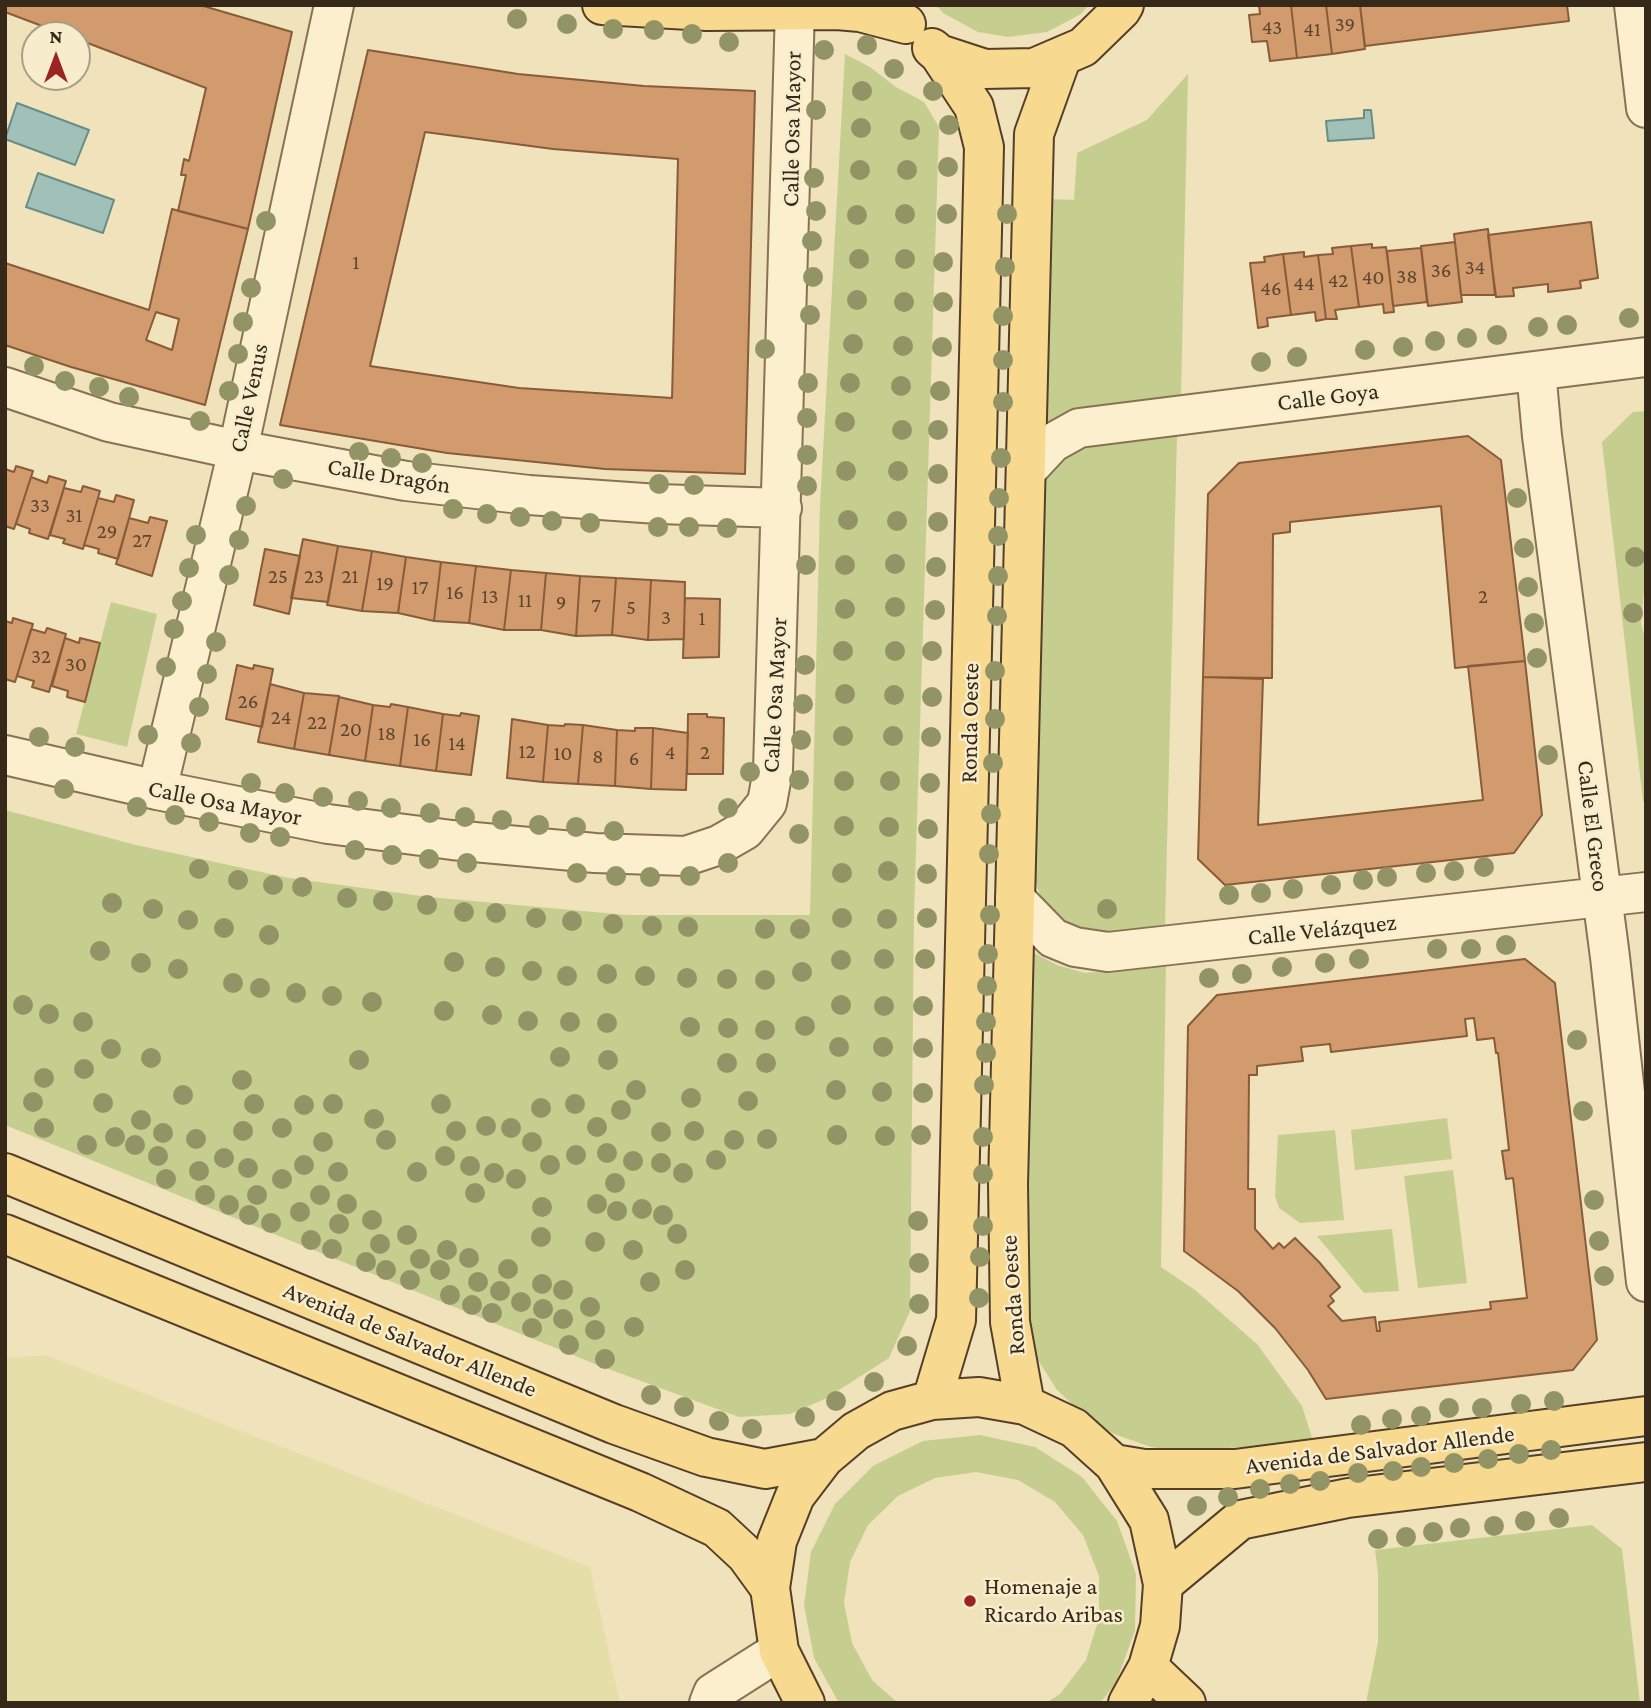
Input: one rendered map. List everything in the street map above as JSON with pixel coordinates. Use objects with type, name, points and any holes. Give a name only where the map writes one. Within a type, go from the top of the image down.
[{"type":"main road","points":[[602,5],[707,11],[795,8],[899,15],[939,54],[985,69],[1034,68],[1083,47],[1124,5]]},
{"type":"main road","name":"Ronda Oeste","points":[[932,1400],[956,1320],[984,147],[974,107],[939,54]]},
{"type":"main road","name":"Ronda Oeste","points":[[1026,1405],[1010,1322],[1008,1184],[1034,134],[1062,56]]},
{"type":"main road","name":"Avenida de Salvador Allende","points":[[5,1173],[614,1424],[706,1457],[765,1469],[824,1458]]},
{"type":"main road","points":[[5,1234],[651,1497],[717,1528],[746,1555],[770,1588]]},
{"type":"main road","points":[[805,1703],[779,1651],[770,1588],[777,1541],[795,1496],[824,1458],[856,1431],[892,1411],[932,1400],[979,1397],[1026,1405],[1074,1428],[1114,1464],[1149,1520],[1163,1584],[1160,1626],[1148,1667],[1128,1703]]},
{"type":"main road","name":"Avenida de Salvador Allende","points":[[1114,1464],[1144,1469],[1235,1469],[1646,1416]]},
{"type":"main road","name":"Avenida de Salvador Allende","points":[[1163,1584],[1240,1520],[1348,1498],[1646,1462]]},
{"type":"main road","points":[[1148,1667],[1186,1703]]},
{"type":"street","name":"Calle Venus","points":[[157,790],[238,450],[334,5]]},
{"type":"street","points":[[1634,5],[1646,108]]},
{"type":"street","name":"Calle Osa Mayor","points":[[5,755],[157,790],[328,824],[452,840],[595,853],[686,856],[719,845],[745,830],[766,803],[774,770],[795,8]]},
{"type":"street","name":"Calle Goya","points":[[1026,471],[1052,443],[1079,428],[1646,357]]},
{"type":"street","name":"Calle El Greco","points":[[1536,371],[1542,436],[1602,898],[1646,1282]]},
{"type":"street","name":"Calle Dragón","points":[[5,387],[109,422],[238,450],[406,481],[529,495],[658,504],[782,508]]},
{"type":"street","name":"Calle Velázquez","points":[[1015,899],[1053,938],[1075,947],[1108,952],[1646,892]]},
{"type":"street","points":[[709,1703],[713,1693],[779,1651]]},
{"type":"shaded area","points":[[46,1355],[590,1567],[620,1703],[5,1703],[5,1358]]},
{"type":"green space","points":[[936,5],[1089,5],[1081,14],[1047,32],[1008,37],[978,32],[943,13]]},
{"type":"green space","points":[[845,54],[924,102],[939,127],[914,914],[910,1311],[889,1358],[825,1399],[790,1414],[739,1417],[595,1364],[5,1125],[5,810],[136,845],[289,878],[429,897],[627,915],[810,915],[820,505]]},
{"type":"green space","points":[[1188,74],[1181,397],[1086,407],[1061,414],[1044,427],[1049,199],[1074,200],[1077,153],[1147,120]]},
{"type":"green space","points":[[1646,411],[1646,570],[1641,623],[1646,642],[1646,803],[1643,801],[1602,442],[1633,412]]},
{"type":"green space","points":[[1177,435],[1165,927],[1100,934],[1079,932],[1062,923],[1043,903],[1032,873],[1041,484],[1052,467],[1067,453],[1084,445]]},
{"type":"green space","points":[[111,602],[157,614],[127,747],[76,734]]},
{"type":"green space","points":[[1032,952],[1057,965],[1085,973],[1166,965],[1161,1267],[1195,1290],[1257,1344],[1302,1406],[1313,1441],[1180,1452],[1151,1447],[1114,1434],[1086,1417],[1057,1390],[1036,1357],[1026,1328],[1022,1294]]},
{"type":"green space","points":[[1447,1118],[1452,1159],[1355,1170],[1351,1130]]},
{"type":"green space","points":[[1335,1130],[1344,1220],[1300,1223],[1279,1208],[1275,1196],[1278,1135]]},
{"type":"green space","points":[[1453,1170],[1467,1283],[1418,1288],[1404,1176]]},
{"type":"green space","points":[[1392,1229],[1399,1291],[1364,1293],[1317,1236]]},
{"type":"green space","points":[[980,1435],[1035,1447],[1082,1477],[1117,1521],[1136,1574],[1135,1630],[1116,1683],[1100,1703],[1046,1703],[1060,1694],[1086,1660],[1099,1618],[1099,1576],[1083,1535],[1055,1502],[1018,1480],[976,1472],[935,1478],[898,1496],[868,1525],[850,1562],[844,1603],[852,1643],[872,1680],[898,1703],[839,1703],[814,1658],[804,1605],[811,1552],[835,1504],[873,1466],[923,1441]]},
{"type":"green space","points":[[1592,1525],[1622,1549],[1640,1703],[1366,1703],[1378,1642],[1378,1573],[1375,1550]]},
{"type":"water","points":[[17,103],[89,130],[75,165],[5,139]]},
{"type":"water","points":[[1364,110],[1371,110],[1374,138],[1328,141],[1326,121],[1364,118]]},
{"type":"water","points":[[38,173],[114,200],[103,233],[26,207]]},
{"type":"building","points":[[5,5],[200,5],[292,32],[248,229],[178,211],[186,175],[181,175],[184,159],[189,161],[206,88],[91,44],[91,21],[29,21],[5,12]]},
{"type":"building","points":[[1259,5],[1291,5],[1297,58],[1270,61],[1267,41],[1252,42],[1249,15],[1260,14]]},
{"type":"building","points":[[1291,5],[1326,5],[1332,54],[1297,58]]},
{"type":"building","points":[[1326,5],[1360,5],[1365,49],[1332,54]]},
{"type":"building","points":[[1360,5],[1567,5],[1569,21],[1365,46]]},
{"type":"building","points":[[368,50],[518,74],[644,86],[755,91],[745,474],[605,469],[447,453],[280,425]],"holes":[[[425,132],[553,149],[678,159],[672,398],[519,388],[370,366]]]},
{"type":"building","points":[[172,209],[248,229],[205,405],[71,367],[5,345],[5,263],[149,310]],"holes":[[[156,312],[179,319],[172,350],[146,340]]]},
{"type":"building","points":[[1591,222],[1598,278],[1580,281],[1581,288],[1548,292],[1548,284],[1513,288],[1514,296],[1496,297],[1488,235]]},
{"type":"building","points":[[1488,229],[1495,295],[1461,295],[1454,234]]},
{"type":"building","points":[[1455,242],[1462,302],[1428,306],[1421,246]]},
{"type":"building","points":[[1372,244],[1372,248],[1386,247],[1394,312],[1384,313],[1383,304],[1359,307],[1351,246]]},
{"type":"building","points":[[1351,246],[1359,307],[1335,310],[1337,319],[1326,319],[1318,255],[1333,254],[1332,248]]},
{"type":"building","points":[[1421,248],[1427,302],[1393,306],[1387,251]]},
{"type":"building","points":[[1304,252],[1304,257],[1318,255],[1326,319],[1316,321],[1315,312],[1291,315],[1283,254]]},
{"type":"building","points":[[1283,254],[1291,315],[1267,318],[1268,326],[1258,328],[1250,263],[1265,262],[1264,257]]},
{"type":"building","points":[[1468,436],[1501,460],[1525,661],[1455,668],[1441,506],[1290,522],[1290,532],[1273,534],[1272,678],[1203,677],[1208,494],[1239,463]]},
{"type":"building","points":[[16,466],[33,471],[14,529],[5,526],[5,469],[14,472]]},
{"type":"building","points":[[49,476],[66,481],[48,539],[29,533],[30,529],[16,524],[31,477],[47,483]]},
{"type":"building","points":[[83,486],[100,491],[83,549],[63,543],[65,539],[50,535],[64,488],[81,492]]},
{"type":"building","points":[[116,495],[134,500],[118,559],[84,545],[98,498],[114,502]]},
{"type":"building","points":[[150,517],[167,521],[152,576],[116,564],[129,518],[148,523]]},
{"type":"building","points":[[303,539],[338,546],[328,602],[291,598]]},
{"type":"building","points":[[338,546],[372,551],[362,611],[327,605]]},
{"type":"building","points":[[265,549],[300,556],[289,614],[254,605]]},
{"type":"building","points":[[372,551],[406,557],[398,613],[362,611]]},
{"type":"building","points":[[406,557],[441,562],[434,621],[398,613]]},
{"type":"building","points":[[441,562],[476,566],[469,623],[434,621]]},
{"type":"building","points":[[476,566],[511,570],[504,630],[469,623]]},
{"type":"building","points":[[511,570],[546,573],[541,630],[504,630]]},
{"type":"building","points":[[546,573],[580,576],[576,636],[541,630]]},
{"type":"building","points":[[580,576],[616,578],[612,635],[576,636]]},
{"type":"building","points":[[616,578],[651,580],[648,640],[612,635]]},
{"type":"building","points":[[651,580],[685,582],[684,639],[648,640]]},
{"type":"building","points":[[685,598],[720,599],[719,657],[683,658]]},
{"type":"building","points":[[13,618],[33,624],[15,682],[5,679],[5,621],[12,623]]},
{"type":"building","points":[[47,628],[66,634],[49,692],[32,687],[34,681],[17,676],[31,629],[45,633]]},
{"type":"building","points":[[65,638],[79,643],[80,638],[100,643],[85,702],[67,697],[68,691],[52,686]]},
{"type":"building","points":[[1525,661],[1542,815],[1514,853],[1225,885],[1198,859],[1203,677],[1263,679],[1258,825],[1483,800],[1468,666]]},
{"type":"building","points":[[237,665],[253,669],[254,665],[273,669],[262,727],[226,719]]},
{"type":"building","points":[[270,684],[304,693],[294,749],[258,742]]},
{"type":"building","points":[[304,693],[339,696],[329,755],[294,749]]},
{"type":"building","points":[[339,697],[373,705],[365,761],[329,755]]},
{"type":"building","points":[[391,704],[408,707],[400,766],[365,761],[373,705],[390,707]]},
{"type":"building","points":[[408,707],[443,714],[436,771],[400,766]]},
{"type":"building","points":[[461,713],[479,716],[471,775],[436,771],[443,714],[460,716]]},
{"type":"building","points":[[688,714],[724,718],[723,774],[687,774]]},
{"type":"building","points":[[512,719],[548,725],[543,782],[507,778]]},
{"type":"building","points":[[548,725],[583,725],[578,784],[543,782]]},
{"type":"building","points":[[583,725],[617,730],[615,786],[578,784]]},
{"type":"building","points":[[635,728],[653,728],[651,789],[615,786],[617,730],[635,731]]},
{"type":"building","points":[[653,728],[688,733],[686,790],[651,789]]},
{"type":"building","points":[[1525,959],[1555,983],[1597,1340],[1573,1370],[1326,1399],[1308,1370],[1275,1328],[1238,1291],[1184,1251],[1188,1026],[1217,995]],"holes":[[[1474,1018],[1477,1040],[1494,1038],[1498,1053],[1509,1150],[1502,1151],[1506,1179],[1513,1178],[1527,1298],[1490,1302],[1491,1309],[1379,1322],[1380,1331],[1377,1331],[1375,1317],[1342,1321],[1328,1306],[1334,1301],[1330,1296],[1340,1287],[1319,1262],[1295,1238],[1284,1248],[1279,1243],[1273,1249],[1255,1229],[1255,1189],[1248,1189],[1249,1075],[1257,1075],[1257,1066],[1303,1061],[1301,1047],[1330,1044],[1331,1052],[1467,1036],[1465,1019]]]},
{"type":"place","name":"Homenaje a Ricardo Aribas","points":[[970,1601]]}]
